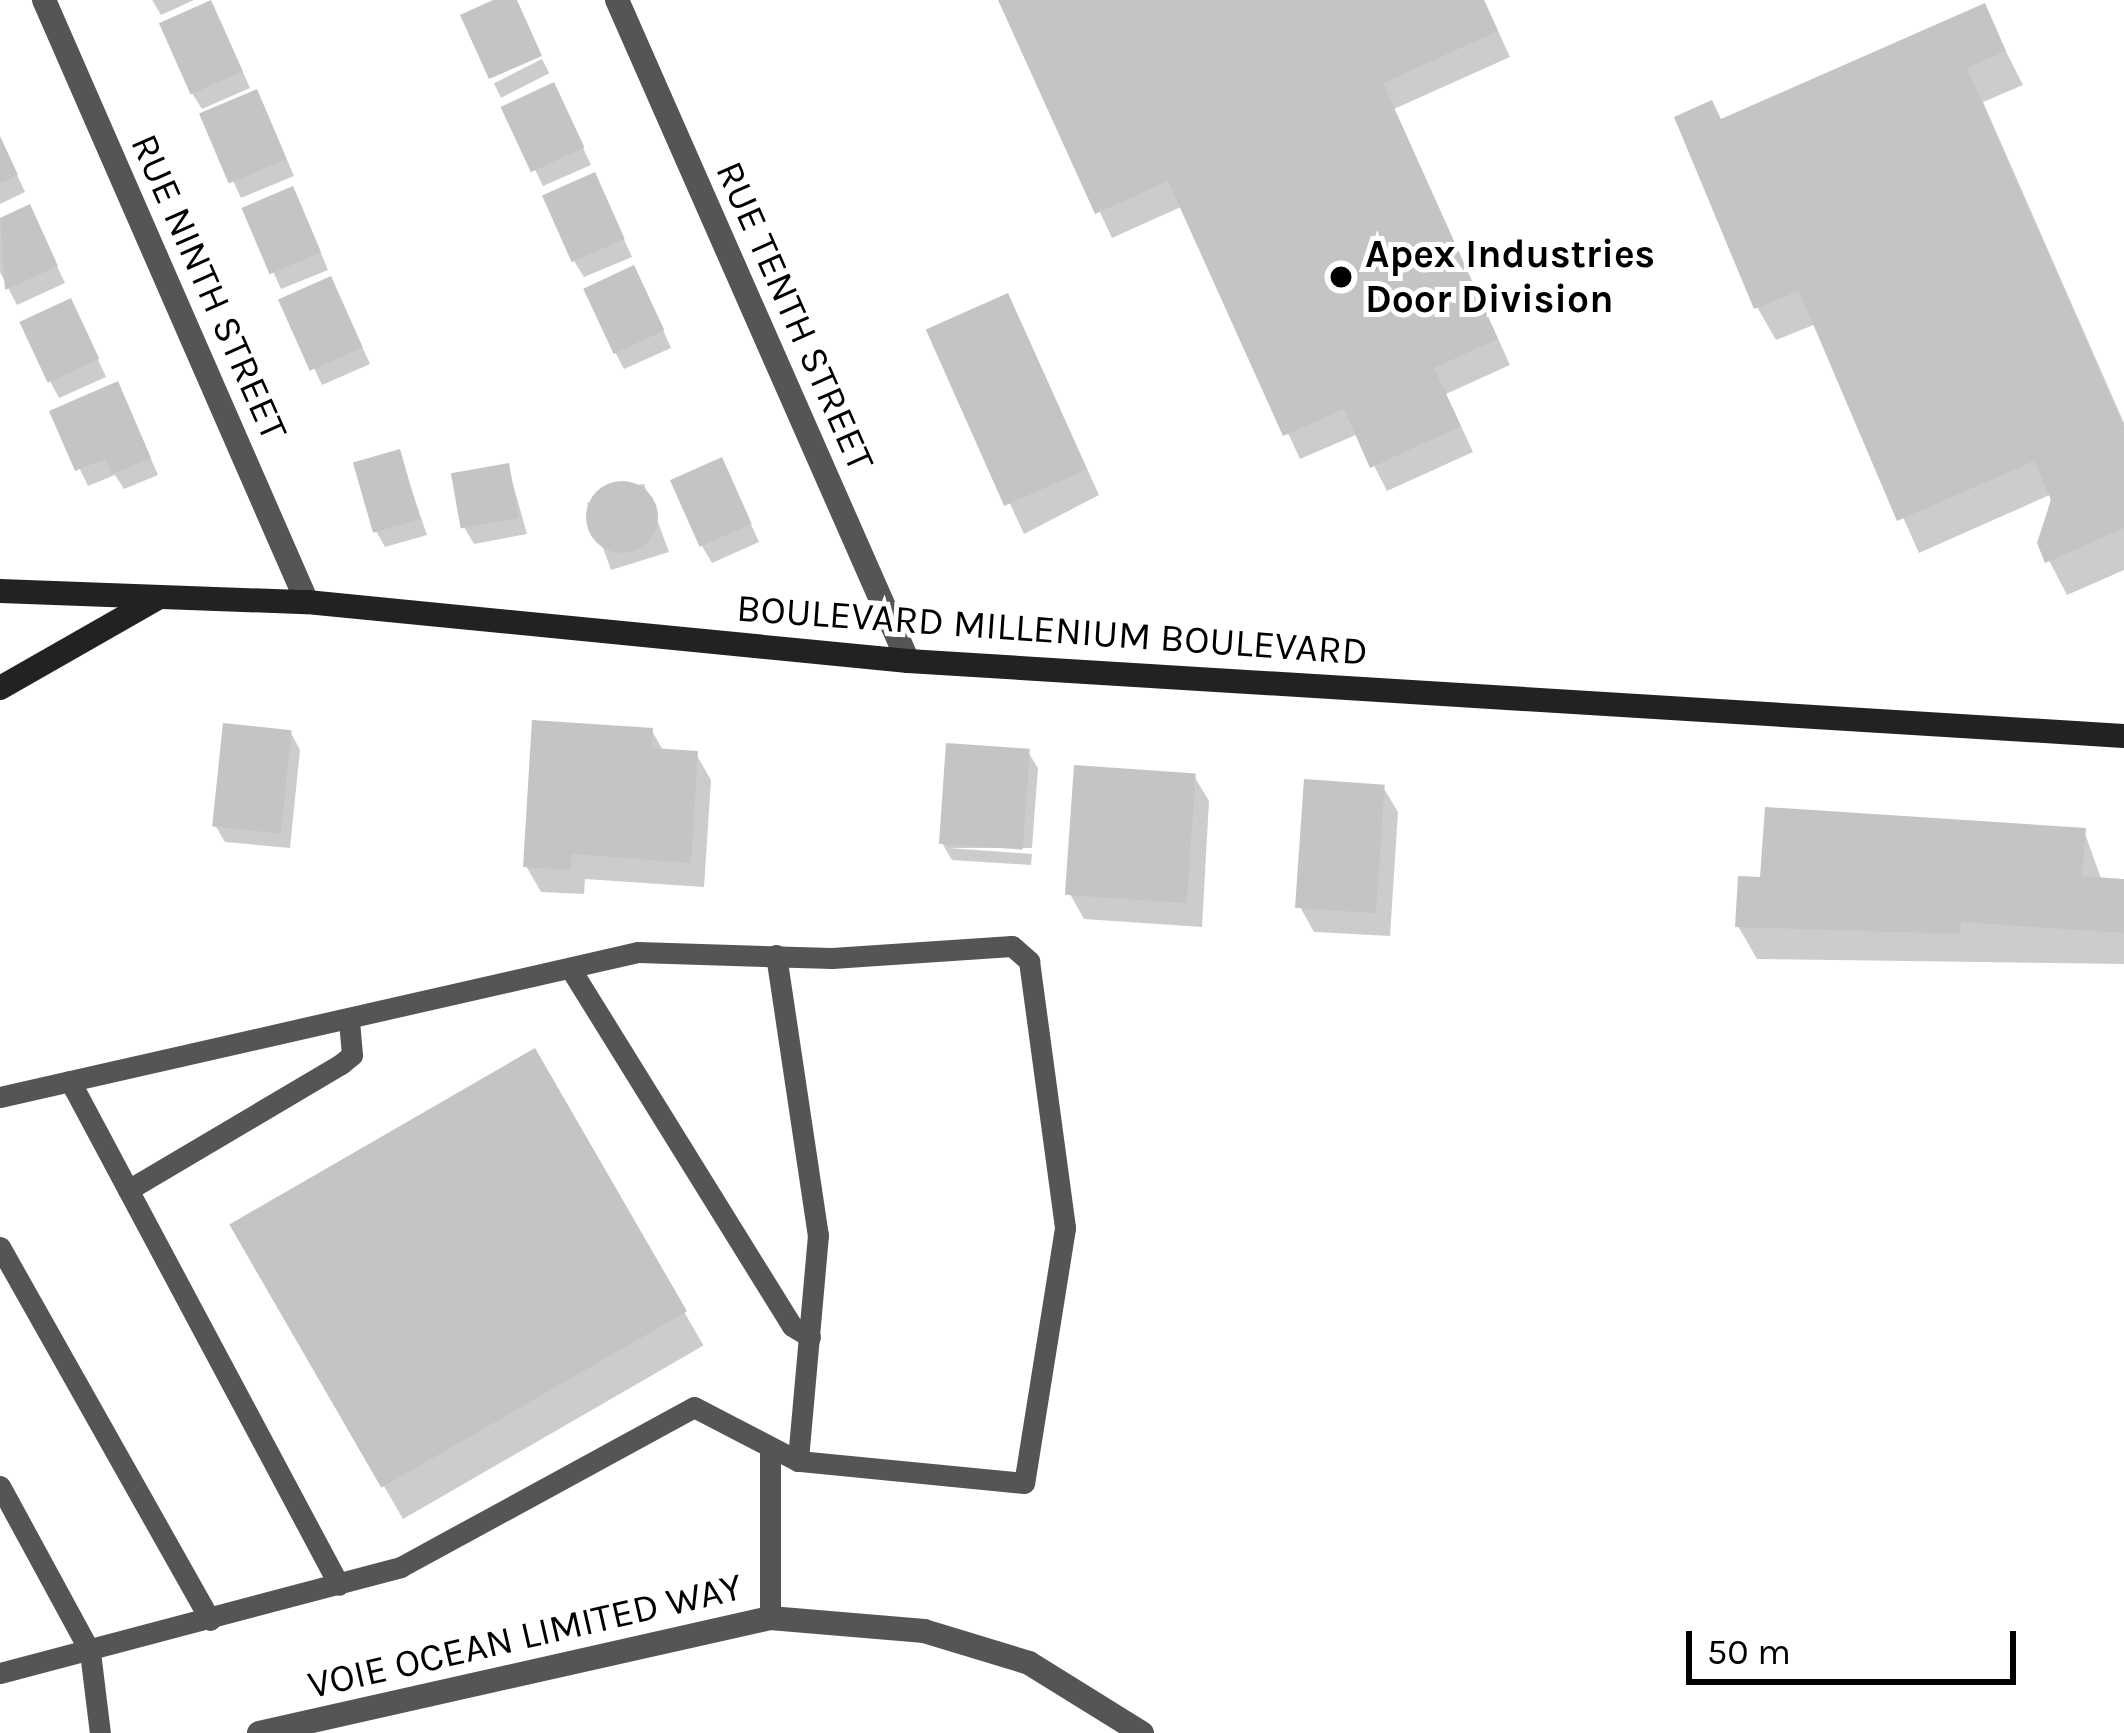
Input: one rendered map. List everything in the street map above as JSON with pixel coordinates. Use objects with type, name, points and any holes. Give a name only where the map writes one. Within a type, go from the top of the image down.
[{"type":"main road","name":"BOULEVARD MILLENIUM BOULEVARD","points":[[0,591],[307,602],[908,661],[2124,736]]},
{"type":"main road","points":[[0,688],[160,597]]},
{"type":"street","name":"RUE NINTH STREET","points":[[44,0],[307,602]]},
{"type":"street","name":"RUE TENTH STREET","points":[[617,0],[908,661]]},
{"type":"street","name":"VOIE OCEAN LIMITED WAY","points":[[260,1733],[770,1618],[924,1631],[1029,1663],[1142,1733]]},
{"type":"lane","points":[[0,1096],[349,1023],[638,952],[776,956],[1022,950],[1065,1228],[1024,1483],[798,1461],[770,1454],[728,1417],[694,1408],[421,1557],[339,1585],[0,1673]]},
{"type":"lane","points":[[776,956],[817,1224],[798,1461]]},
{"type":"lane","points":[[570,968],[792,1326],[810,1337]]},
{"type":"lane","points":[[128,1190],[341,1064],[352,1054],[349,1023]]},
{"type":"lane","points":[[70,1081],[339,1585]]},
{"type":"lane","points":[[0,1247],[210,1620]]},
{"type":"lane","points":[[770,1454],[770,1618]]},
{"type":"lane","points":[[0,1486],[90,1652],[100,1733]]},
{"type":"building","points":[[211,0],[243,71],[191,94],[159,23]]},
{"type":"building","points":[[493,0],[517,0],[542,56],[489,79],[460,15]]},
{"type":"building","name":"Apex Industries Door Division","points":[[998,0],[1484,0],[1498,31],[1383,83],[1498,339],[1434,368],[1461,426],[1370,468],[1344,409],[1283,436],[1168,181],[1095,214]]},
{"type":"building","points":[[1985,3],[2006,51],[1967,68],[2124,427],[2124,528],[2045,563],[2037,543],[2051,500],[2034,461],[1897,521],[1799,291],[1754,309],[1674,117],[1712,100],[1721,119]]},
{"type":"building","points":[[554,82],[584,147],[531,172],[501,107]]},
{"type":"building","points":[[257,89],[287,159],[229,184],[199,114]]},
{"type":"building","points":[[0,136],[18,175],[0,183]]},
{"type":"building","points":[[595,172],[625,239],[572,262],[542,196]]},
{"type":"building","points":[[293,186],[321,252],[270,274],[241,208]]},
{"type":"building","points":[[30,204],[58,266],[5,290],[0,218]]},
{"type":"building","points":[[634,265],[664,330],[614,354],[583,289]]},
{"type":"building","points":[[331,276],[363,347],[310,371],[278,300]]},
{"type":"building","points":[[1008,293],[1087,469],[1004,506],[926,330]]},
{"type":"building","points":[[71,298],[99,359],[48,383],[19,322]]},
{"type":"building","points":[[118,381],[151,458],[112,474],[105,459],[75,471],[49,411]]},
{"type":"building","points":[[400,449],[420,519],[373,533],[353,463]]},
{"type":"building","points":[[722,457],[752,524],[700,547],[670,480]]},
{"type":"building","points":[[509,463],[519,518],[461,528],[451,473]]},
{"type":"building","points":[[622,481],[647,492],[658,517],[647,542],[622,553],[597,542],[586,517],[597,492]]},
{"type":"building","points":[[532,720],[653,728],[652,748],[698,751],[691,863],[572,854],[570,870],[523,867]]},
{"type":"building","points":[[223,723],[292,730],[281,834],[212,826]]},
{"type":"building","points":[[946,743],[1030,749],[1023,850],[939,844]]},
{"type":"building","points":[[1074,765],[1196,774],[1187,903],[1065,895]]},
{"type":"building","points":[[1304,779],[1385,785],[1376,913],[1295,908]]},
{"type":"building","points":[[1765,807],[2086,828],[2082,876],[2124,879],[2124,933],[1961,922],[1960,934],[1735,927],[1738,876],[1760,877]]},
{"type":"building","points":[[535,1048],[687,1311],[381,1488],[229,1224]]},
{"type":"place","name":"Apex Industries Door Division","points":[[1341,277]]}]
